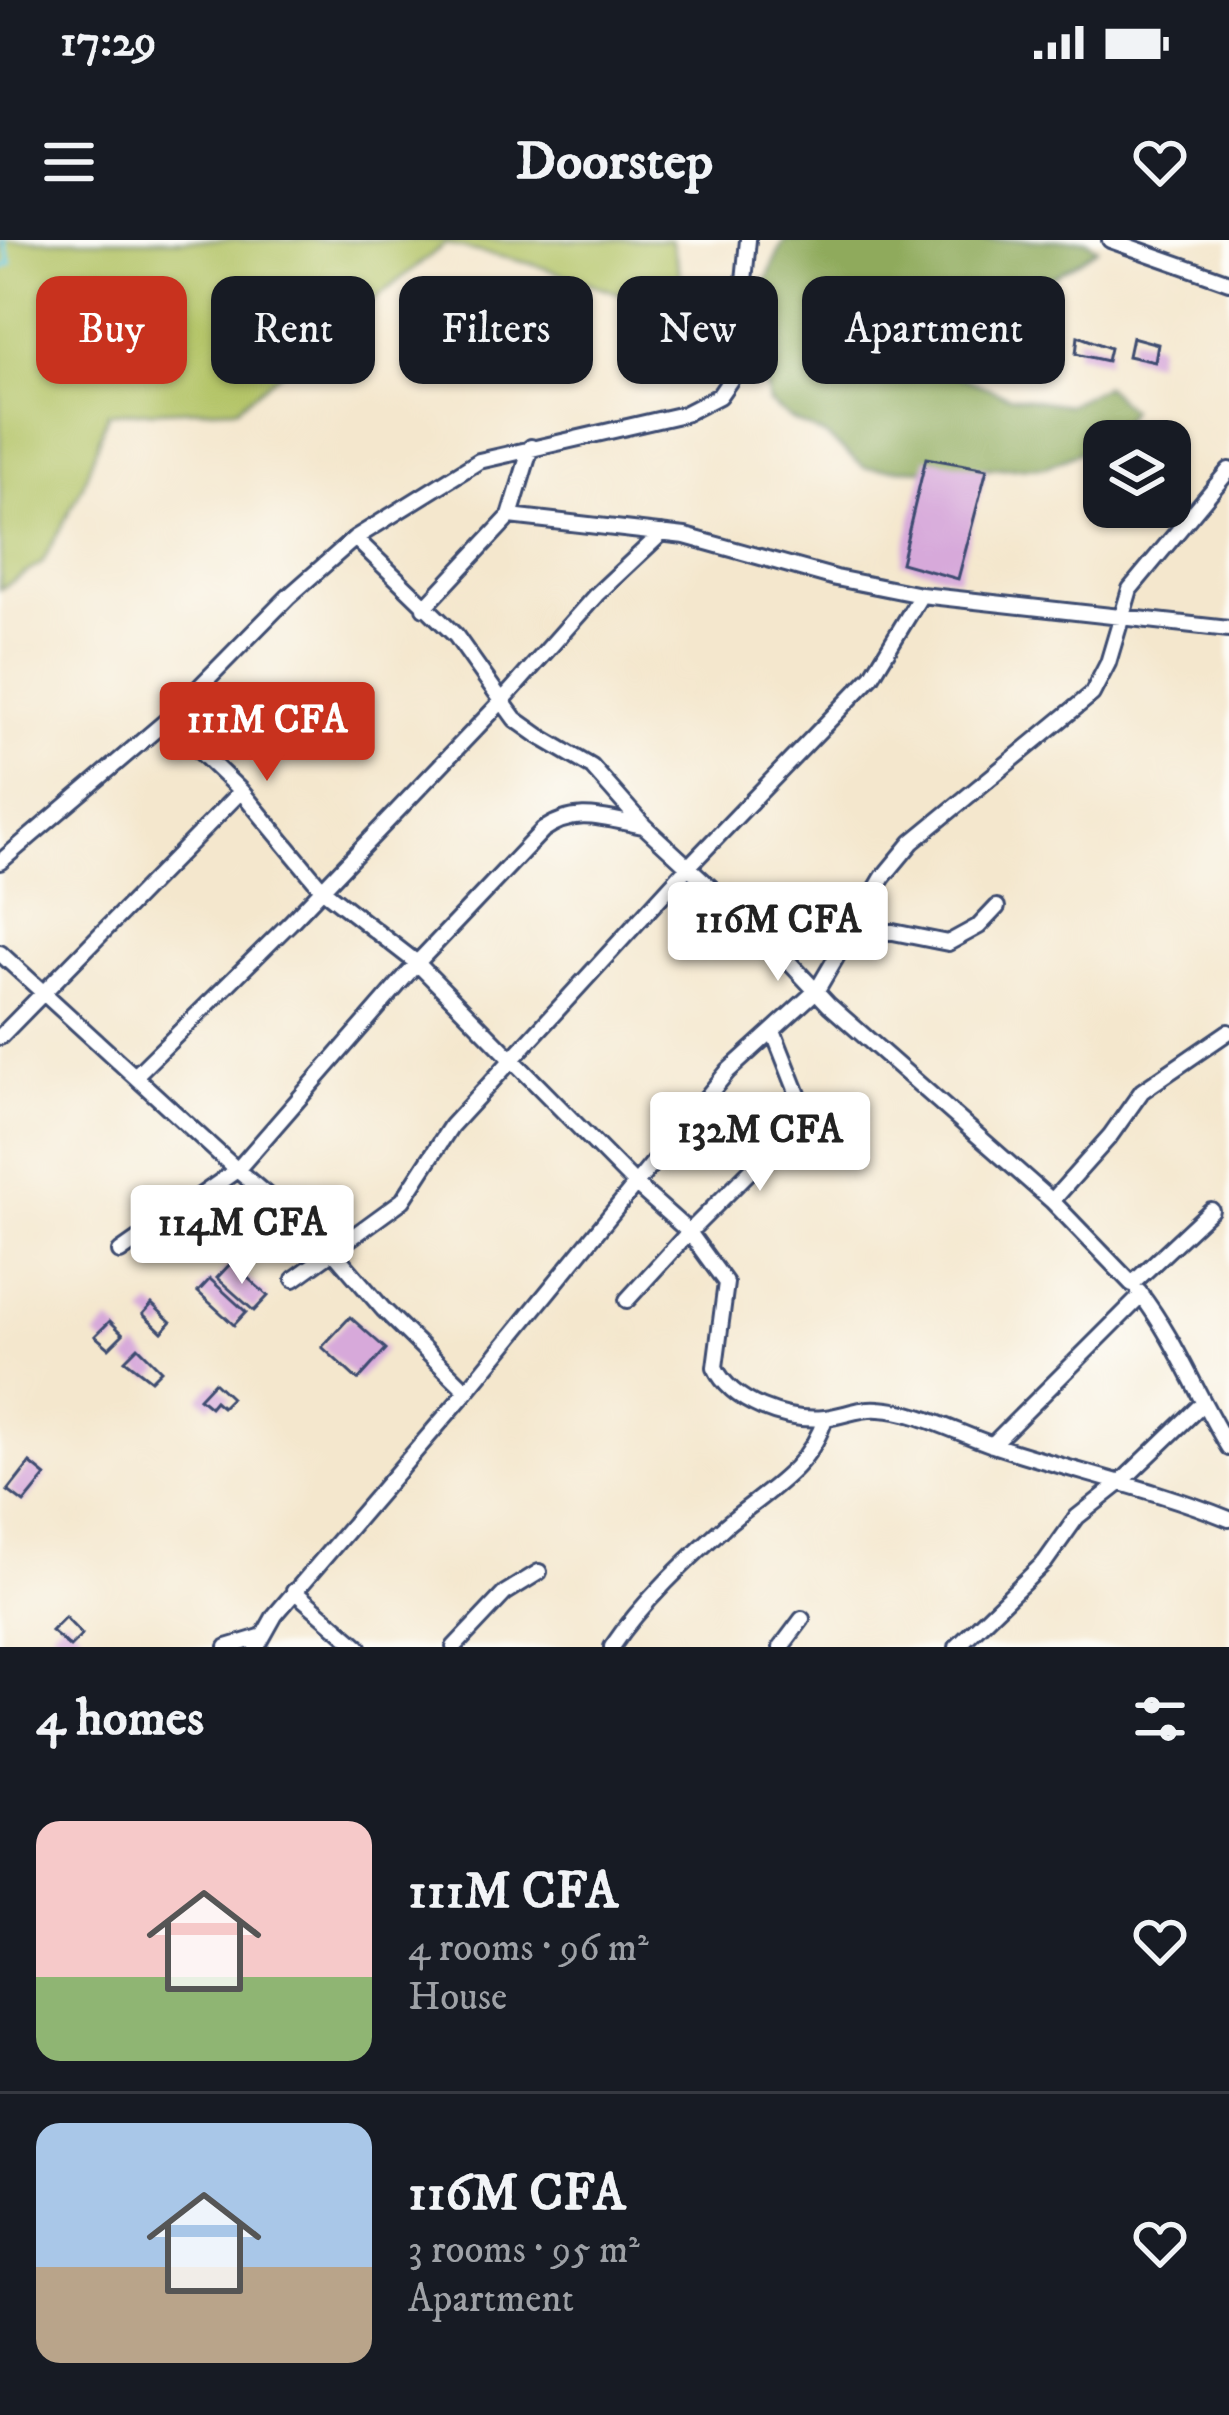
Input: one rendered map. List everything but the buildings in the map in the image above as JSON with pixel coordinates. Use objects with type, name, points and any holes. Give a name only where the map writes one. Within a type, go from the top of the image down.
[{"type":"street","points":[[0,862],[167,720],[355,538],[465,467],[531,447],[684,414],[718,396],[735,374],[748,240]]},
{"type":"street","points":[[1110,240],[1142,246],[1229,282]]},
{"type":"street","points":[[424,608],[510,516],[531,447]]},
{"type":"street","points":[[227,1647],[259,1642],[295,1591],[467,1391],[728,1071],[817,989],[883,877],[912,842],[1092,694],[1108,663],[1130,589],[1229,470]]},
{"type":"street","points":[[510,516],[722,544],[836,578],[921,595],[1229,628]]},
{"type":"street","points":[[136,1076],[323,890],[596,595],[662,533]]},
{"type":"street","points":[[355,538],[456,636],[515,719],[592,766],[644,826],[857,1030],[1052,1201],[1137,1289],[1169,1334],[1229,1448]]},
{"type":"street","points":[[293,1279],[403,1200],[451,1126],[689,866],[872,676],[921,595]]},
{"type":"street","points":[[167,720],[241,791],[323,890],[417,963],[634,1184],[688,1232],[727,1283],[715,1367],[729,1388],[770,1410],[825,1418],[875,1408],[1168,1495],[1229,1519]]},
{"type":"street","points":[[0,1037],[241,791]]},
{"type":"street","points":[[120,1252],[237,1169],[417,963],[543,830],[560,817],[576,814],[644,826]]},
{"type":"street","points":[[773,945],[893,932],[948,943],[979,926],[997,907]]},
{"type":"street","points":[[0,953],[333,1251],[383,1309],[467,1391]]},
{"type":"street","points":[[627,1300],[803,1118],[800,1097],[773,1031]]},
{"type":"street","points":[[1052,1201],[1111,1136],[1142,1091],[1228,1032]]},
{"type":"street","points":[[992,1445],[1210,1210]]},
{"type":"street","points":[[957,1647],[1045,1562],[1077,1517],[1120,1483],[1202,1404]]},
{"type":"street","points":[[612,1647],[677,1571],[790,1475],[812,1449],[825,1418]]},
{"type":"street","points":[[454,1647],[506,1593],[539,1572]]},
{"type":"street","points":[[295,1591],[359,1647]]},
{"type":"street","points":[[781,1647],[802,1619]]},
{"type":"green space","points":[[0,240],[671,240],[681,276],[617,276],[617,293],[593,284],[593,276],[568,276],[445,244],[375,299],[375,276],[211,276],[211,384],[267,384],[236,408],[108,413],[82,488],[42,563],[0,589]]},
{"type":"green space","points":[[784,240],[1085,240],[1098,248],[1053,276],[802,276],[802,384],[978,384],[1009,396],[1067,405],[1105,386],[1130,410],[1124,420],[1083,420],[1083,451],[1045,467],[865,468],[826,436],[769,403],[765,384],[778,384],[778,276],[768,276]]},
{"type":"waterway","points":[[0,269],[11,263],[3,240]]}]
